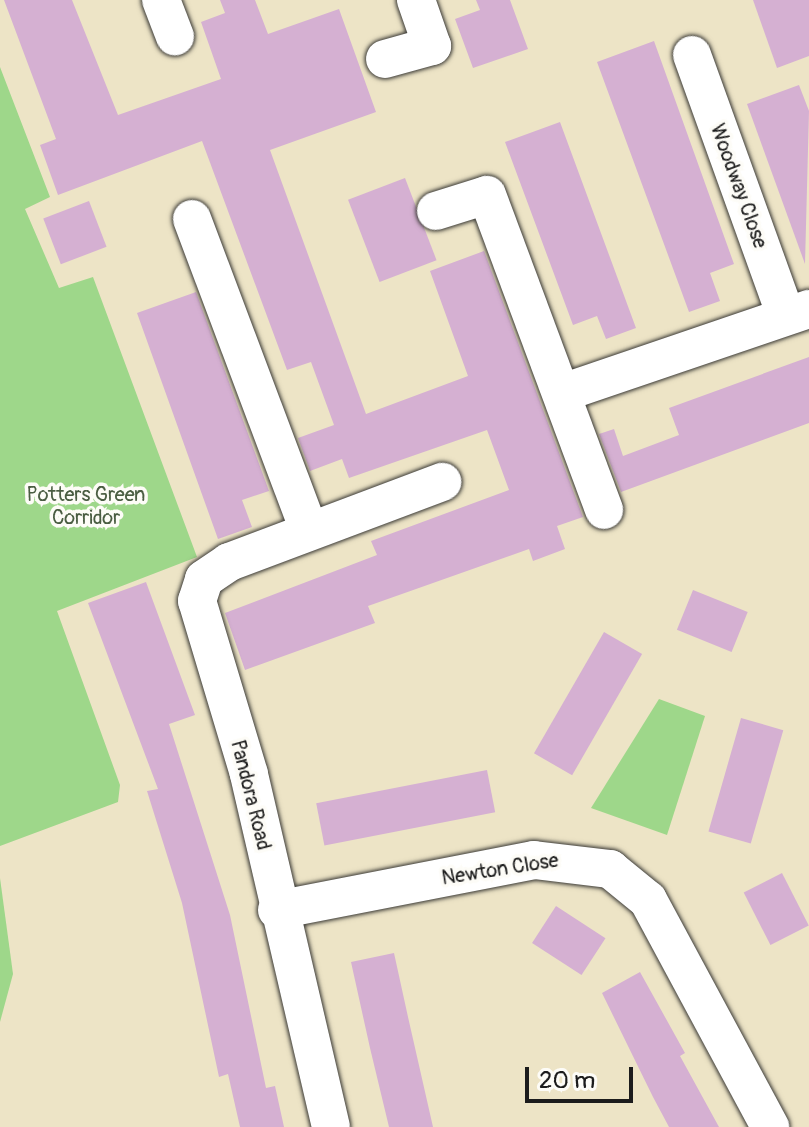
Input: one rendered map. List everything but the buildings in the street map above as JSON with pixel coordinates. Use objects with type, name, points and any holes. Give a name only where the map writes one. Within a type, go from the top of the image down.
[{"type":"street","points":[[161,0],[175,36]]},
{"type":"street","points":[[385,59],[432,46],[416,0]]},
{"type":"street","name":"Woodway Close","points":[[562,393],[798,312],[692,55]]},
{"type":"street","points":[[436,211],[487,195],[604,510]]},
{"type":"street","points":[[192,219],[309,531]]},
{"type":"street","name":"Pandora Road","points":[[331,1127],[277,910],[249,774],[197,601],[204,579],[229,562],[442,482]]},
{"type":"street","name":"Newton Close","points":[[277,910],[534,860],[610,869],[648,900],[770,1127]]},
{"type":"green space","name":"Potters Green Corridor","points":[[0,67],[50,197],[25,209],[59,288],[93,277],[197,557],[57,611],[120,785],[118,802],[0,846]]},
{"type":"green space","points":[[659,699],[705,716],[667,835],[591,808]]},
{"type":"green space","points":[[0,878],[13,974],[0,1022]]}]
